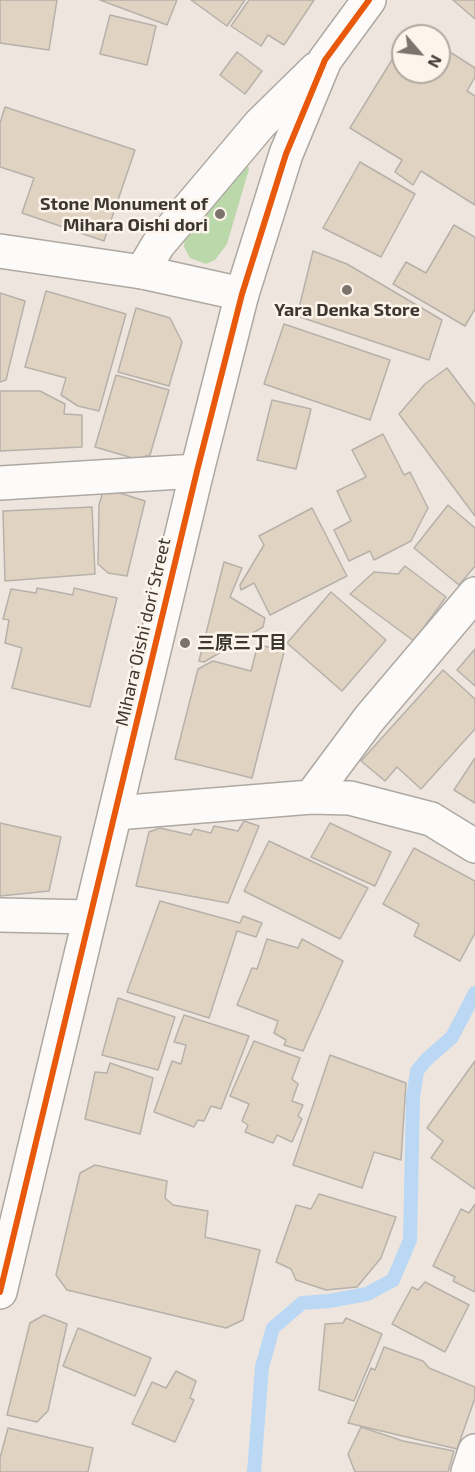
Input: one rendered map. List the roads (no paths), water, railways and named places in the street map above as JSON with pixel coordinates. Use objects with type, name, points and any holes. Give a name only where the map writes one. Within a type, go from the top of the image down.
[{"type":"street","name":"Mihara Oishi dori Street","points":[[0,1292],[197,471],[242,294],[286,154],[325,60],[369,0]]},
{"type":"street","points":[[142,272],[158,245],[260,124],[325,60]]},
{"type":"street","points":[[0,251],[142,272],[242,294]]},
{"type":"street","points":[[0,483],[197,471]]},
{"type":"street","points":[[311,797],[369,719],[475,594]]},
{"type":"street","points":[[116,813],[311,797],[350,798],[431,819],[475,846]]},
{"type":"street","points":[[0,915],[89,917]]},
{"type":"street","points":[[468,1472],[475,1451]]},
{"type":"waterway","points":[[254,1472],[262,1367],[273,1328],[302,1303],[367,1294],[393,1280],[410,1240],[413,1098],[417,1071],[452,1037],[475,993]]},
{"type":"place","name":"Stone Monument of Mihara Oishi dori","points":[[220,214]]},
{"type":"place","name":"Yara Denka Store","points":[[347,290]]},
{"type":"place","name":"三原三丁目","points":[[185,643]]}]
